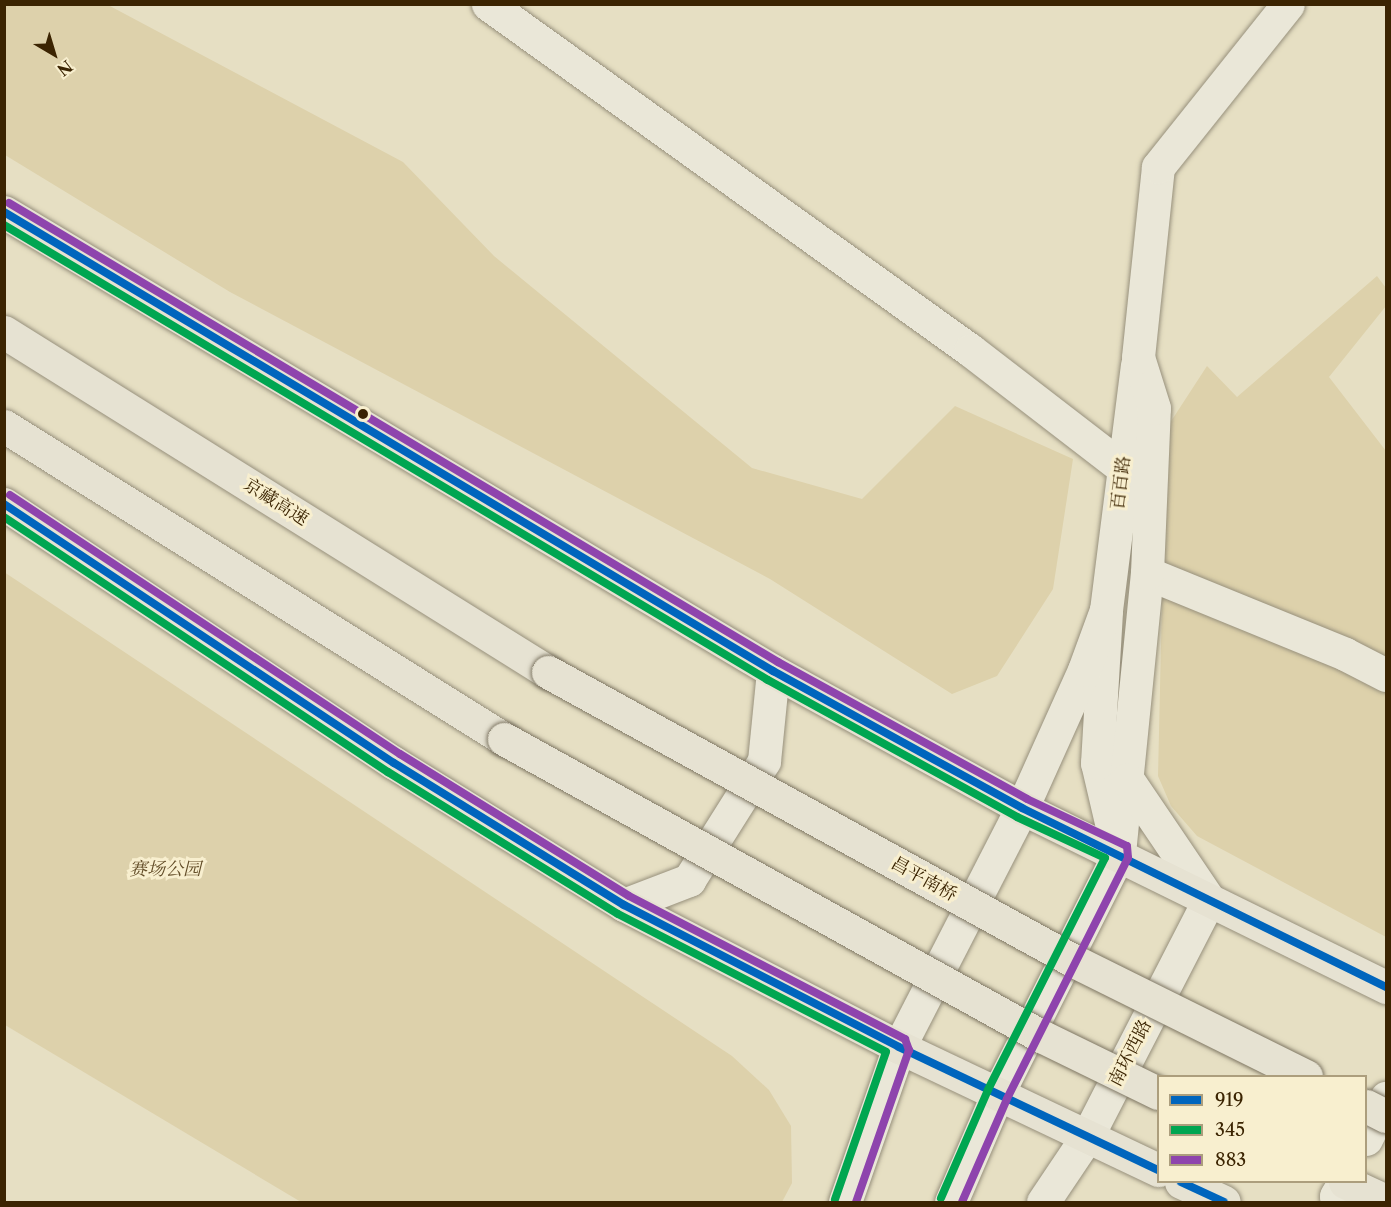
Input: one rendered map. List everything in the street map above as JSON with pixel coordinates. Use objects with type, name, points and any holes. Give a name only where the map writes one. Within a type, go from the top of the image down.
[{"type":"main road","points":[[4,212],[773,671],[1022,808],[1119,853],[1386,987]]},
{"type":"main road","name":"京藏高速","points":[[4,332],[548,672]]},
{"type":"main road","points":[[4,426],[504,740],[1041,1036],[1157,1093]]},
{"type":"main road","points":[[4,504],[394,763],[624,905],[899,1047],[1157,1170]]},
{"type":"main road","name":"昌平南桥","points":[[548,672],[1074,961],[1302,1075]]},
{"type":"main road","points":[[1367,1107],[1386,1116]]},
{"type":"main road","points":[[1183,1183],[1210,1201]]},
{"type":"main road","points":[[1346,1183],[1386,1201]]},
{"type":"street","points":[[488,4],[970,350],[1123,468]]},
{"type":"street","name":"百百路","points":[[1119,853],[1097,763],[1106,610],[1138,357],[1145,260],[1158,166],[1288,4]]},
{"type":"street","points":[[951,1203],[997,1095],[1119,853],[1147,573],[1154,408],[1138,357]]},
{"type":"street","points":[[1147,573],[1345,654],[1386,675]]},
{"type":"street","name":"百百路","points":[[851,1190],[899,1047],[1022,808],[1084,670],[1106,610]]},
{"type":"street","points":[[624,905],[689,880],[764,761],[773,671]]},
{"type":"street","points":[[1127,779],[1209,900]]},
{"type":"street","name":"南环西路","points":[[1043,1203],[1088,1135],[1209,900]]},
{"type":"street","points":[[1367,1135],[1386,1098]]},
{"type":"street","points":[[1338,1203],[1336,1196],[1343,1183]]},
{"type":"street","points":[[833,1203],[851,1190]]},
{"type":"green space","points":[[4,5],[108,5],[403,162],[494,256],[752,468],[862,499],[955,406],[1073,459],[1053,589],[997,676],[952,694],[770,579],[230,292],[5,155]]},
{"type":"green space","points":[[1377,276],[1386,288],[1386,306],[1329,377],[1386,451],[1386,937],[1197,836],[1171,806],[1158,776],[1166,429],[1207,366],[1237,397]]},
{"type":"green space","name":"赛场公园","points":[[4,572],[732,1056],[769,1090],[791,1126],[792,1183],[782,1202],[301,1202],[5,1025]]},
{"type":"transit line","name":"883","points":[[9,203],[778,662],[1027,799],[1127,846],[1128,858],[1007,1099],[962,1202]]},
{"type":"transit line","name":"919","points":[[4,212],[773,671],[1022,808],[1386,987]]},
{"type":"transit line","name":"345","points":[[4,225],[768,680],[1017,817],[1105,858],[988,1090],[941,1198]]},
{"type":"transit line","name":"883","points":[[10,495],[400,754],[629,896],[905,1039],[909,1050],[856,1202]]},
{"type":"transit line","name":"919","points":[[4,504],[394,763],[624,905],[899,1047],[1157,1170]]},
{"type":"transit line","name":"345","points":[[4,517],[388,772],[618,914],[886,1052],[835,1199]]},
{"type":"transit line","name":"919","points":[[1183,1183],[1224,1202]]}]
